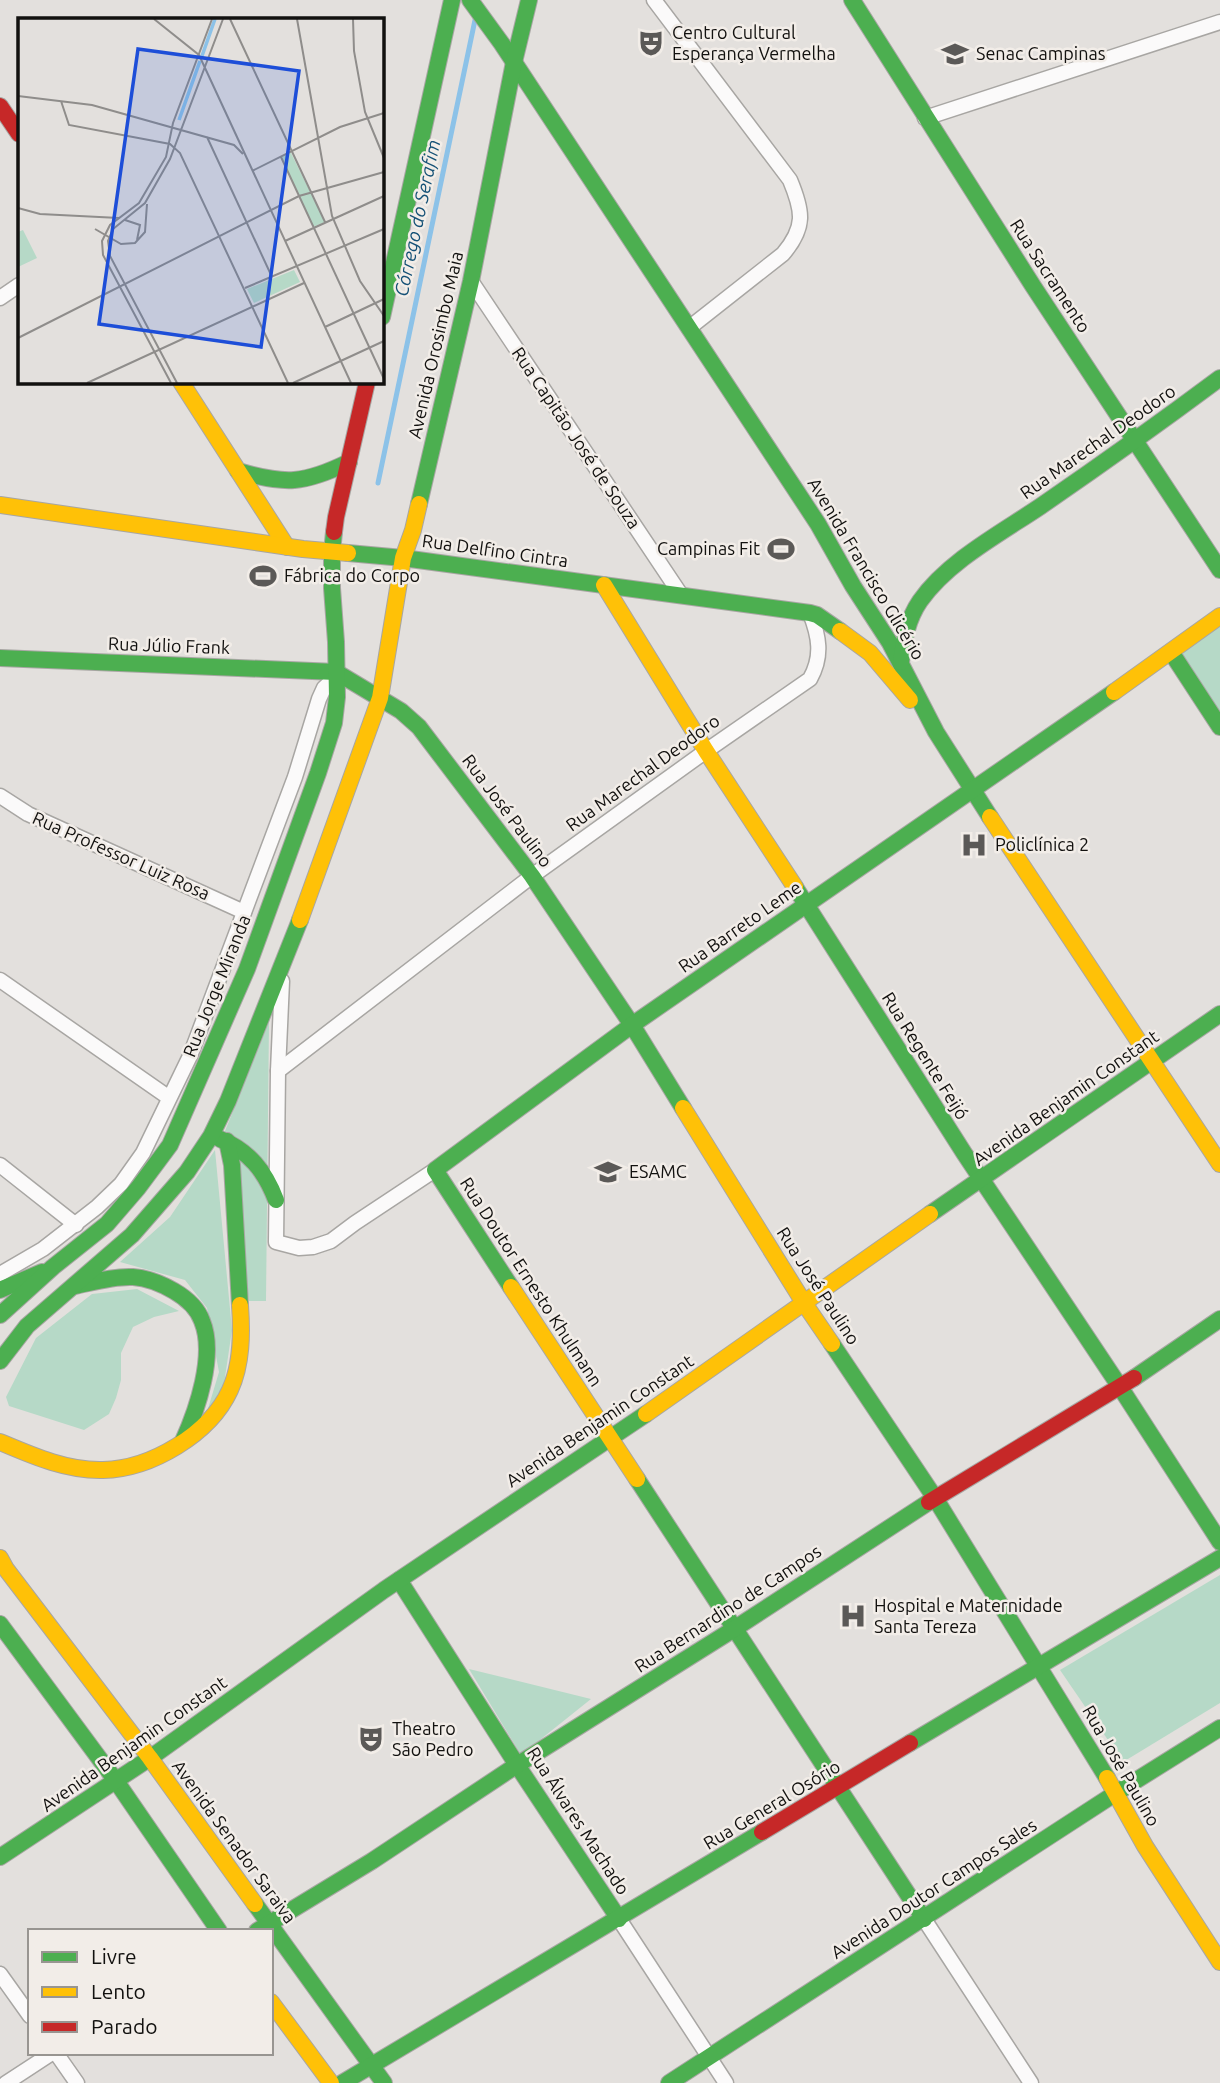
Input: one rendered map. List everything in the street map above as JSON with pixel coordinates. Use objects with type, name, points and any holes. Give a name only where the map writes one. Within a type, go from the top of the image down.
[{"type":"main road","points":[[383,312],[452,0]]},
{"type":"main road","name":"Avenida Orosimbo Maia","points":[[380,698],[403,558],[413,530],[471,281],[514,62],[529,0]]},
{"type":"main road","name":"Rua Sacramento","points":[[852,0],[1134,442],[1220,570]]},
{"type":"main road","name":"Avenida Francisco Glicério","points":[[470,1],[514,62],[818,524],[901,663],[936,732],[1220,1164]]},
{"type":"main road","points":[[0,106],[18,133]]},
{"type":"main road","name":"Rua Marechal Deodoro","points":[[901,663],[908,625],[916,606],[928,589],[955,565],[1134,442],[1220,378]]},
{"type":"main road","points":[[182,383],[287,547]]},
{"type":"main road","points":[[336,674],[332,552],[336,517],[367,383]]},
{"type":"main road","points":[[238,471],[267,480],[292,483],[311,479],[349,462]]},
{"type":"main road","name":"Rua Delfino Cintra","points":[[0,505],[287,547],[403,558],[810,613],[833,625],[870,653],[936,732]]},
{"type":"main road","name":"Rua Regente Feijó","points":[[604,586],[706,751],[981,1179],[1220,1542]]},
{"type":"main road","name":"Rua Barreto Leme","points":[[435,1170],[632,1025],[1220,616]]},
{"type":"main road","points":[[1171,652],[1220,727]]},
{"type":"main road","name":"Rua Júlio Frank","points":[[0,658],[336,674]]},
{"type":"main road","name":"Rua José Paulino","points":[[336,674],[406,714],[419,727],[532,876],[632,1025],[804,1303],[935,1498],[1040,1667],[1145,1846],[1220,1962]]},
{"type":"main road","name":"Rua Jorge Miranda","points":[[53,1267],[107,1224],[170,1145],[247,969],[318,773],[334,723],[336,674]]},
{"type":"main road","points":[[0,1361],[27,1326],[132,1235],[219,1139],[232,1090],[283,966],[380,698]]},
{"type":"main road","name":"Avenida Benjamin Constant","points":[[0,1857],[150,1758],[399,1580],[610,1438],[1220,1014]]},
{"type":"main road","points":[[170,1145],[197,1136],[219,1139],[244,1151],[259,1164],[270,1181],[276,1200]]},
{"type":"main road","points":[[0,1441],[45,1460],[76,1469],[131,1469],[182,1444],[217,1413],[229,1395],[236,1376],[241,1310],[232,1165],[219,1139]]},
{"type":"main road","name":"Rua Doutor Ernesto Khulmann","points":[[435,1170],[924,1919]]},
{"type":"main road","points":[[0,1290],[53,1267]]},
{"type":"main road","points":[[0,1315],[53,1267]]},
{"type":"main road","points":[[74,1286],[118,1277],[136,1277],[158,1282],[179,1292],[194,1305],[204,1327],[206,1371],[191,1424],[182,1444]]},
{"type":"main road","name":"Rua Bernardino de Campos","points":[[263,1927],[372,1861],[517,1765],[734,1629],[935,1498],[1120,1387],[1220,1319]]},
{"type":"main road","name":"Avenida Senador Saraiva","points":[[0,1558],[150,1758],[263,1927]]},
{"type":"main road","name":"Rua General Osório","points":[[342,2083],[1220,1558]]},
{"type":"main road","name":"Rua Álvares Machado","points":[[399,1580],[619,1919]]},
{"type":"main road","points":[[0,1624],[116,1781],[218,1929]]},
{"type":"main road","name":"Avenida Doutor Campos Sales","points":[[669,2083],[1220,1728]]},
{"type":"main road","name":"Avenida Senador Saraiva","points":[[273,1940],[384,2083]]},
{"type":"main road","points":[[273,2005],[331,2083]]},
{"type":"street","points":[[654,0],[790,180],[802,216],[793,242],[783,254],[689,328]]},
{"type":"street","points":[[925,118],[1220,22]]},
{"type":"street","name":"Rua Capitão José de Souza","points":[[471,281],[681,596]]},
{"type":"street","points":[[0,298],[18,286]]},
{"type":"street","name":"Rua Marechal Deodoro","points":[[278,1071],[532,876],[810,679],[815,671],[819,650],[817,630],[810,613]]},
{"type":"street","name":"Rua Jorge Miranda","points":[[0,1274],[43,1249],[76,1225],[121,1184],[143,1153],[190,1056],[295,776],[324,688],[336,674]]},
{"type":"street","name":"Rua Professor Luiz Rosa","points":[[0,796],[28,814],[244,912]]},
{"type":"street","points":[[276,1200],[283,966]]},
{"type":"street","points":[[0,980],[168,1097]]},
{"type":"street","points":[[0,1165],[76,1225]]},
{"type":"street","name":"Rua Barreto Leme","points":[[276,1200],[276,1242],[299,1248],[313,1247],[331,1241],[435,1170]]},
{"type":"street","name":"Rua Álvares Machado","points":[[619,1919],[726,2083]]},
{"type":"street","name":"Rua Doutor Ernesto Khulmann","points":[[924,1919],[1031,2083]]},
{"type":"street","points":[[0,1974],[28,2013]]},
{"type":"street","points":[[6,2083],[51,2055]]},
{"type":"street","points":[[56,2055],[77,2083]]},
{"type":"green space","points":[[1220,616],[1220,725],[1172,653]]},
{"type":"green space","points":[[269,1022],[266,1301],[249,1301],[225,1131]]},
{"type":"green space","points":[[215,1150],[232,1330],[224,1384],[207,1412],[219,1372],[207,1308],[185,1280],[120,1262],[170,1217]]},
{"type":"green space","points":[[137,1289],[179,1311],[154,1317],[133,1327],[121,1353],[121,1380],[109,1414],[84,1430],[9,1406],[6,1397],[36,1338],[92,1294]]},
{"type":"green space","points":[[1220,1575],[1220,1703],[1123,1762],[1060,1670]]},
{"type":"green space","points":[[469,1669],[591,1699],[521,1755]]},
{"type":"waterway","name":"Córrego do Serafim","points":[[378,483],[475,20]]},
{"type":"traffic: fast","points":[[383,312],[452,0]]},
{"type":"traffic: fast","points":[[470,0],[502,44],[818,524],[853,586],[890,643],[936,732],[990,817]]},
{"type":"traffic: fast","points":[[419,504],[471,281],[514,62],[529,0]]},
{"type":"traffic: fast","points":[[852,0],[1033,286],[1220,570]]},
{"type":"traffic: fast","points":[[901,662],[912,615],[920,601],[945,573],[1220,378]]},
{"type":"traffic: fast","points":[[238,471],[269,479],[294,480],[319,475],[349,462]]},
{"type":"traffic: fast","points":[[0,1315],[53,1267],[107,1224],[170,1145],[247,969],[334,723],[337,697],[332,588],[334,532]]},
{"type":"traffic: fast","points":[[348,553],[403,558],[810,613],[840,631]]},
{"type":"traffic: fast","points":[[1171,652],[1220,727]]},
{"type":"traffic: fast","points":[[0,658],[336,672],[401,711],[419,727],[532,876],[632,1025],[683,1108]]},
{"type":"traffic: fast","points":[[511,1287],[435,1170],[632,1025],[1114,692]]},
{"type":"traffic: fast","points":[[795,887],[964,1153],[1220,1542]]},
{"type":"traffic: fast","points":[[0,1361],[27,1326],[132,1235],[187,1172],[211,1136],[228,1101],[300,920]]},
{"type":"traffic: fast","points":[[930,1214],[1220,1014]]},
{"type":"traffic: fast","points":[[220,1139],[255,1163],[276,1200]]},
{"type":"traffic: fast","points":[[227,1141],[232,1165],[240,1305]]},
{"type":"traffic: fast","points":[[0,1290],[42,1272]]},
{"type":"traffic: fast","points":[[75,1286],[119,1277],[144,1279],[174,1291],[197,1311],[206,1335],[206,1366],[199,1398],[183,1441]]},
{"type":"traffic: fast","points":[[1134,1378],[1220,1319]]},
{"type":"traffic: fast","points":[[832,1344],[935,1498],[1107,1778]]},
{"type":"traffic: fast","points":[[0,1857],[150,1758],[384,1590],[646,1414]]},
{"type":"traffic: fast","points":[[637,1479],[924,1919]]},
{"type":"traffic: fast","points":[[260,1929],[372,1861],[517,1765],[734,1629],[929,1502]]},
{"type":"traffic: fast","points":[[910,1743],[1220,1558]]},
{"type":"traffic: fast","points":[[399,1580],[619,1919]]},
{"type":"traffic: fast","points":[[0,1624],[116,1781],[218,1929]]},
{"type":"traffic: fast","points":[[669,2083],[1220,1728]]},
{"type":"traffic: fast","points":[[342,2083],[762,1832]]},
{"type":"traffic: fast","points":[[255,1904],[384,2083]]},
{"type":"traffic: slow","points":[[182,383],[287,547]]},
{"type":"traffic: slow","points":[[300,920],[380,698],[403,558],[419,504]]},
{"type":"traffic: slow","points":[[0,505],[303,549],[348,553]]},
{"type":"traffic: slow","points":[[604,585],[706,751],[795,887]]},
{"type":"traffic: slow","points":[[1114,692],[1220,616]]},
{"type":"traffic: slow","points":[[840,631],[870,653],[910,700]]},
{"type":"traffic: slow","points":[[990,817],[1220,1164]]},
{"type":"traffic: slow","points":[[683,1108],[832,1344]]},
{"type":"traffic: slow","points":[[646,1414],[930,1214]]},
{"type":"traffic: slow","points":[[511,1287],[637,1479]]},
{"type":"traffic: slow","points":[[0,1442],[63,1465],[90,1470],[121,1468],[140,1463],[177,1446],[208,1421],[230,1390],[237,1370],[240,1348],[240,1305]]},
{"type":"traffic: slow","points":[[0,1558],[255,1904]]},
{"type":"traffic: slow","points":[[1107,1778],[1145,1846],[1220,1962]]},
{"type":"traffic: slow","points":[[273,2005],[331,2083]]},
{"type":"traffic: jam","points":[[0,106],[18,133]]},
{"type":"traffic: jam","points":[[334,532],[367,383]]},
{"type":"traffic: jam","points":[[929,1502],[1134,1378]]},
{"type":"traffic: jam","points":[[762,1832],[910,1743]]},
{"type":"place","name":"Centro Cultural Esperança Vermelha","points":[[651,43]]},
{"type":"place","name":"Senac Campinas","points":[[955,54]]},
{"type":"place","name":"Campinas Fit","points":[[781,549]]},
{"type":"place","name":"Fábrica do Corpo","points":[[263,576]]},
{"type":"place","name":"Policlínica 2","points":[[974,845]]},
{"type":"place","name":"ESAMC","points":[[608,1172]]},
{"type":"place","name":"Hospital e Maternidade Santa Tereza","points":[[853,1616]]},
{"type":"place","name":"Theatro São Pedro","points":[[371,1739]]}]
